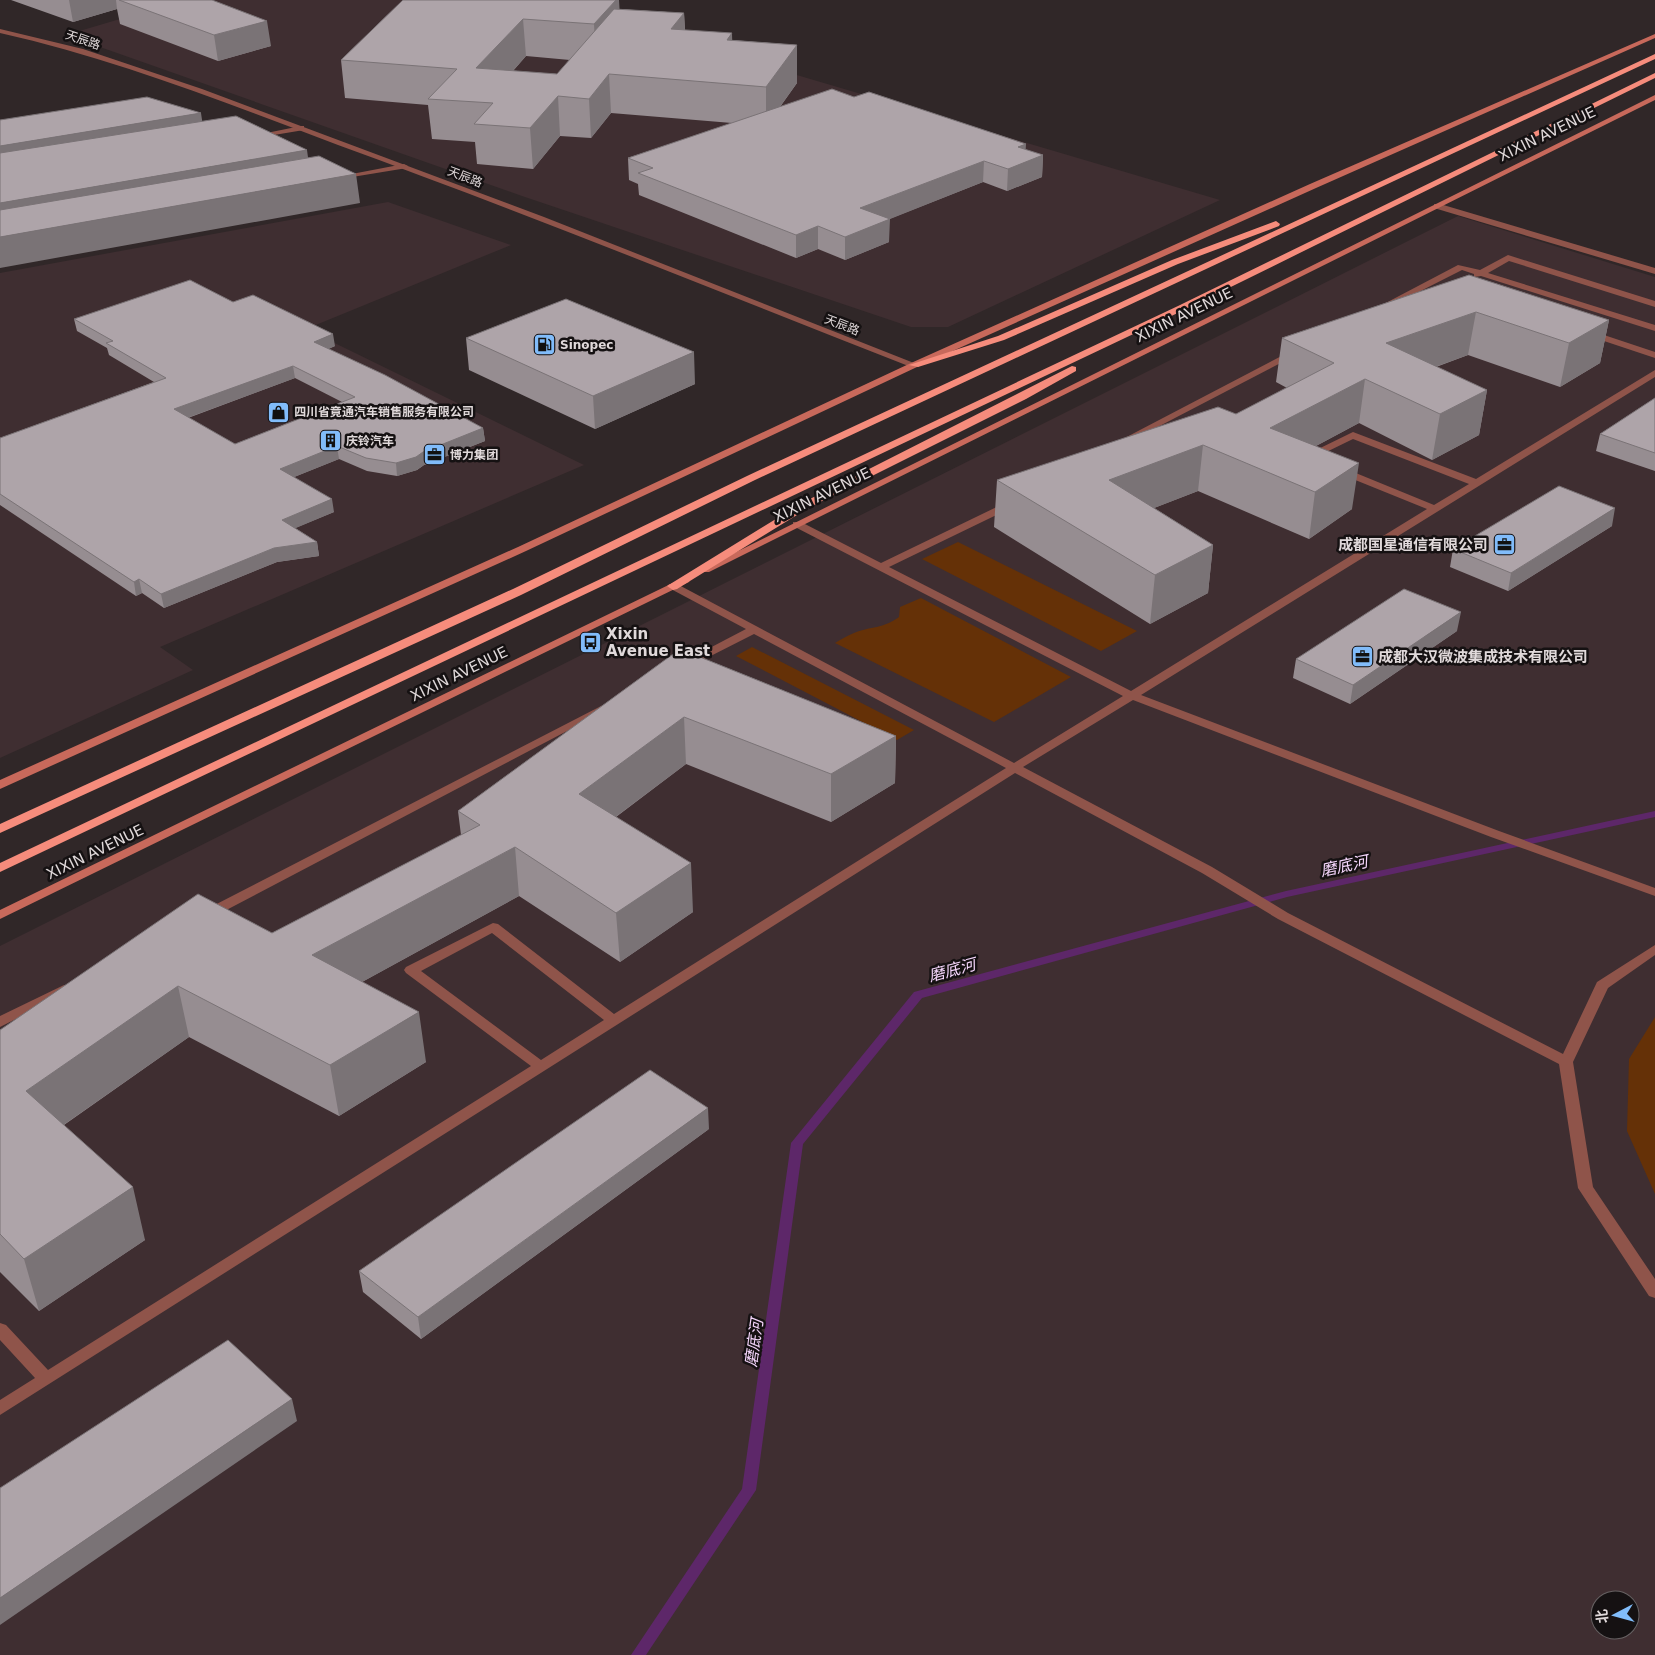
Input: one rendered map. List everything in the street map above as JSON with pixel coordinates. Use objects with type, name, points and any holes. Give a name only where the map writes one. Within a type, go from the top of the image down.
[{"type":"highway","name":"XIXIN AVENUE","points":[[0,830],[517,592],[751,478],[1655,56]]},
{"type":"highway","name":"XIXIN AVENUE","points":[[0,868],[1181,308],[1655,75]]},
{"type":"highway","points":[[914,365],[1001,338],[1175,262],[1382,184]]},
{"type":"highway","points":[[673,586],[806,504],[1022,397],[1181,308]]},
{"type":"main road","points":[[0,785],[522,550],[914,365],[1322,182],[1655,36]]},
{"type":"main road","name":"XIXIN AVENUE","points":[[0,915],[673,586],[1655,97]]},
{"type":"street","name":"天辰路","points":[[0,31],[51,41],[301,128],[404,166],[914,365]]},
{"type":"street","points":[[250,138],[301,128]]},
{"type":"street","points":[[331,178],[404,166]]},
{"type":"street","points":[[1437,206],[1655,271]]},
{"type":"street","points":[[1467,281],[1508,258],[1655,304]]},
{"type":"street","points":[[1372,313],[1460,267],[1655,328]]},
{"type":"street","points":[[1582,331],[1655,355]]},
{"type":"street","points":[[1114,446],[1301,349]]},
{"type":"street","points":[[0,1408],[1014,768],[1655,374]]},
{"type":"street","points":[[1318,461],[1310,458],[1353,435],[1476,483]]},
{"type":"street","points":[[1336,468],[1434,509]]},
{"type":"street","points":[[881,567],[1022,499]]},
{"type":"street","points":[[797,524],[1131,695],[1495,834],[1655,892]]},
{"type":"street","points":[[673,586],[1207,870],[1283,916],[1566,1062]]},
{"type":"street","points":[[676,670],[754,629]]},
{"type":"street","points":[[193,922],[614,702]]},
{"type":"street","points":[[540,1067],[412,970],[493,927],[614,1021]]},
{"type":"street","points":[[1655,949],[1602,985],[1566,1062],[1586,1188],[1655,1292]]},
{"type":"street","points":[[0,1022],[79,981]]},
{"type":"street","points":[[0,1329],[46,1379]]},
{"type":"shaded area","points":[[184,0],[543,0],[1220,200],[948,327],[911,327],[522,196],[66,35]]},
{"type":"shaded area","points":[[388,202],[511,245],[306,329],[584,465],[160,647],[193,670],[0,758],[0,273]]},
{"type":"shaded area","points":[[1458,216],[1655,277],[1655,1655],[0,1655],[0,946]]},
{"type":"shaded area","points":[[958,542],[1137,631],[1101,651],[922,559]]},
{"type":"shaded area","points":[[921,598],[1071,677],[994,722],[835,643],[854,633],[893,621],[899,617],[900,607]]},
{"type":"shaded area","points":[[752,647],[914,730],[897,740],[736,656]]},
{"type":"shaded area","points":[[1655,1017],[1655,1194],[1627,1131],[1629,1059]]},
{"type":"building","points":[[119,0],[212,0],[267,21],[214,35]]},
{"type":"building","points":[[403,0],[616,0],[594,24],[523,19],[476,68],[557,74],[614,9],[684,13],[671,29],[732,33],[727,40],[797,45],[766,87],[609,74],[589,99],[558,96],[530,128],[474,124],[493,103],[428,99],[457,69],[341,60]]},
{"type":"building","points":[[832,89],[854,97],[869,92],[1026,144],[1018,147],[1043,155],[1008,169],[984,161],[860,208],[890,219],[845,237],[818,226],[796,235],[638,173],[653,168],[628,158]]},
{"type":"building","points":[[147,97],[201,113],[0,146],[0,120]]},
{"type":"building","points":[[236,116],[307,150],[0,203],[0,153]]},
{"type":"building","points":[[319,156],[356,174],[0,237],[0,210]]},
{"type":"building","points":[[1469,275],[1609,320],[1569,343],[1476,312],[1386,343],[1487,390],[1440,414],[1365,379],[1270,428],[1359,463],[1315,492],[1203,445],[1109,480],[1213,545],[1155,575],[997,480],[1218,407],[1236,414],[1334,363],[1282,338]]},
{"type":"building","points":[[190,280],[233,302],[253,295],[333,334],[314,342],[385,375],[483,428],[423,452],[416,457],[396,463],[366,458],[337,446],[280,469],[332,499],[282,520],[317,542],[274,548],[161,594],[139,579],[134,582],[0,494],[0,438],[166,378],[106,343],[113,341],[74,319]],"holes":[[[293,366],[355,397],[235,444],[174,409]]]},
{"type":"building","points":[[566,299],[694,352],[593,396],[466,338]]},
{"type":"building","points":[[1655,398],[1655,453],[1600,434]]},
{"type":"building","points":[[1559,486],[1615,508],[1511,573],[1453,549]]},
{"type":"building","points":[[1404,589],[1461,612],[1353,685],[1296,659]]},
{"type":"building","points":[[680,649],[896,736],[831,774],[684,717],[579,794],[691,863],[616,913],[515,847],[312,955],[419,1012],[330,1065],[178,986],[26,1091],[133,1187],[24,1259],[0,1234],[0,1030],[198,894],[272,933],[480,825],[458,811]]},
{"type":"building","points":[[650,1070],[708,1108],[418,1317],[359,1271]]},
{"type":"building","points":[[228,1340],[292,1399],[0,1598],[0,1488]]},
{"type":"waterway","name":"磨底河","points":[[638,1655],[749,1490],[797,1143],[918,995],[1286,894],[1655,814]]},
{"type":"place","name":"Sinopec","points":[[544,345]]},
{"type":"place","name":"四川省竟通汽车销售服务有限公司","points":[[278,412]]},
{"type":"place","name":"庆铃汽车","points":[[330,441]]},
{"type":"place","name":"博力集团","points":[[434,455]]},
{"type":"place","name":"成都国星通信有限公司","points":[[1504,545]]},
{"type":"place","name":"Xixin Avenue East","points":[[590,643]]},
{"type":"place","name":"成都大汉微波集成技术有限公司","points":[[1362,657]]}]
